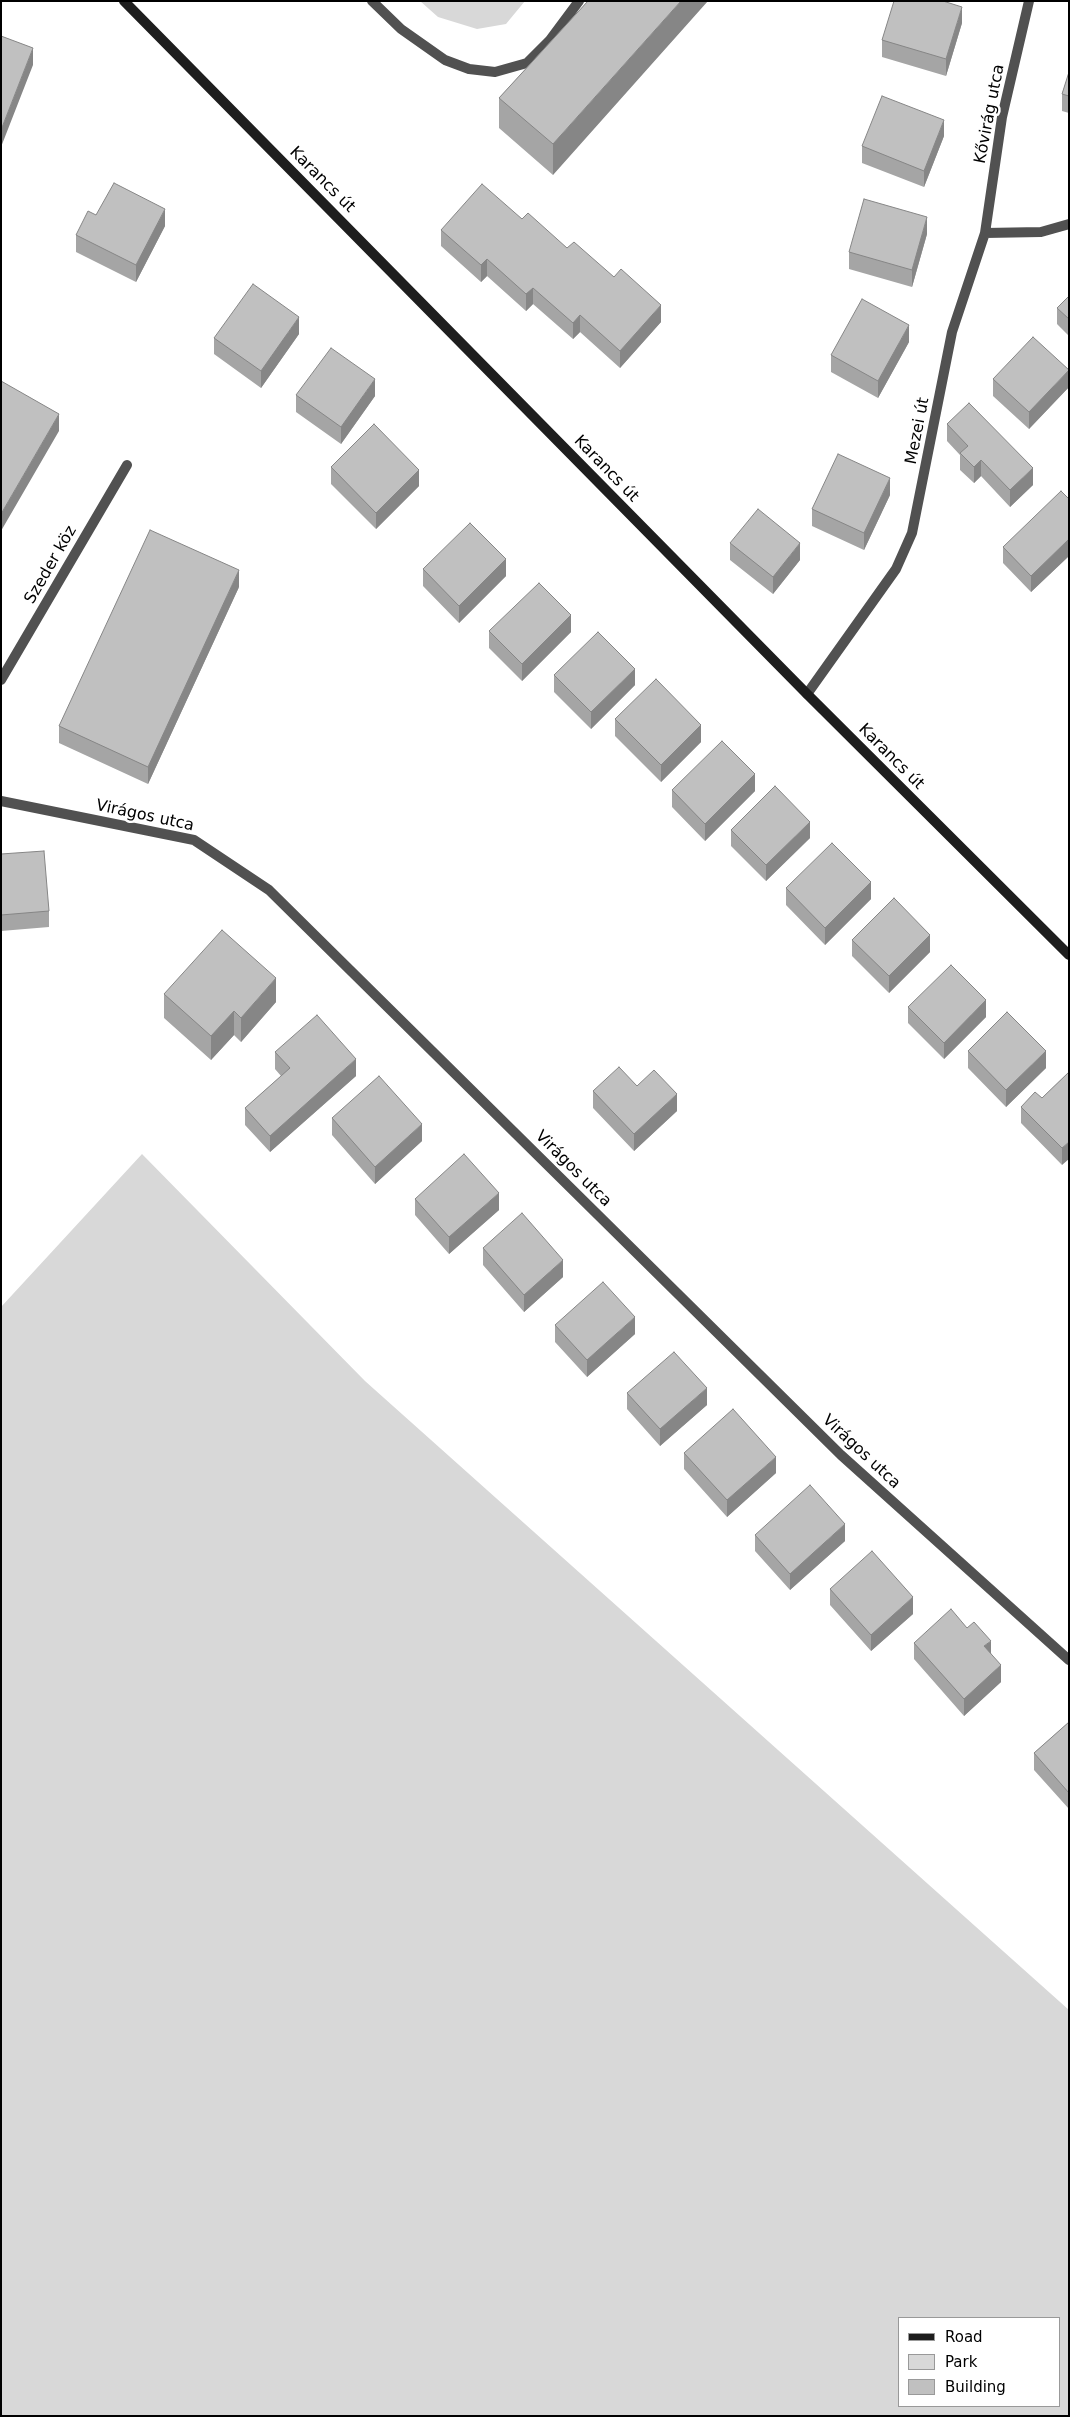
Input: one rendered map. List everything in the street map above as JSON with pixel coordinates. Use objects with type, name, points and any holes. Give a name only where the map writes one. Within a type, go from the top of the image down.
[{"type":"main road","name":"Karancs út","points":[[124,1],[807,694],[1069,955]]},
{"type":"street","points":[[372,1],[401,29],[444,60],[469,69],[495,72],[527,63],[550,40],[579,1]]},
{"type":"street","name":"Kővirág utca","points":[[985,233],[1002,117],[1029,1]]},
{"type":"street","points":[[985,233],[1041,232],[1069,224]]},
{"type":"street","name":"Mezei út","points":[[807,694],[896,569],[912,534],[952,332],[985,233]]},
{"type":"street","name":"Szeder köz","points":[[1,680],[128,465]]},
{"type":"street","name":"Virágos utca","points":[[1,800],[194,840],[269,890],[841,1455],[1069,1660]]},
{"type":"green space","points":[[420,1],[525,1],[506,24],[477,29],[438,17]]},
{"type":"green space","points":[[142,1154],[365,1381],[1069,2010],[1069,2416],[1,2416],[1,1307]]},
{"type":"building","points":[[588,1],[681,1],[553,144],[499,98]]},
{"type":"building","points":[[894,1],[943,1],[962,7],[946,59],[882,40]]},
{"type":"building","points":[[1,36],[33,48],[1,130]]},
{"type":"building","points":[[1069,72],[1069,96],[1062,94]]},
{"type":"building","points":[[882,96],[944,120],[924,171],[862,146]]},
{"type":"building","points":[[114,183],[165,209],[136,265],[76,235],[88,211],[96,215]]},
{"type":"building","points":[[482,184],[522,219],[528,213],[567,248],[574,242],[614,277],[621,269],[661,305],[620,351],[580,315],[573,323],[533,288],[526,294],[487,259],[481,265],[441,230]]},
{"type":"building","points":[[864,199],[927,217],[912,270],[849,252]]},
{"type":"building","points":[[253,284],[299,317],[261,371],[214,338]]},
{"type":"building","points":[[1069,296],[1069,319],[1057,308]]},
{"type":"building","points":[[862,299],[909,325],[878,381],[831,355]]},
{"type":"building","points":[[1033,337],[1069,370],[1029,412],[993,379]]},
{"type":"building","points":[[331,348],[375,379],[341,427],[296,395]]},
{"type":"building","points":[[1,381],[59,414],[1,514]]},
{"type":"building","points":[[969,403],[1033,468],[1010,490],[981,460],[974,467],[960,453],[968,446],[947,424]]},
{"type":"building","points":[[374,424],[419,470],[376,513],[331,467]]},
{"type":"building","points":[[838,454],[890,478],[864,533],[812,509]]},
{"type":"building","points":[[1061,491],[1069,499],[1069,539],[1031,576],[1003,547]]},
{"type":"building","points":[[758,509],[800,543],[773,577],[730,543]]},
{"type":"building","points":[[470,523],[506,559],[459,606],[423,569]]},
{"type":"building","points":[[150,530],[239,570],[148,767],[59,726]]},
{"type":"building","points":[[539,583],[571,615],[522,664],[489,631]]},
{"type":"building","points":[[598,632],[635,669],[591,712],[554,675]]},
{"type":"building","points":[[656,679],[701,725],[661,765],[615,719]]},
{"type":"building","points":[[722,741],[755,774],[705,824],[672,790]]},
{"type":"building","points":[[775,786],[810,822],[766,865],[731,830]]},
{"type":"building","points":[[832,843],[871,882],[825,928],[786,888]]},
{"type":"building","points":[[44,851],[49,911],[1,915],[1,854]]},
{"type":"building","points":[[894,898],[930,935],[889,976],[852,940]]},
{"type":"building","points":[[222,930],[276,978],[241,1018],[234,1011],[211,1036],[164,994]]},
{"type":"building","points":[[951,965],[986,1000],[944,1043],[908,1007]]},
{"type":"building","points":[[1007,1012],[1046,1051],[1006,1090],[968,1051]]},
{"type":"building","points":[[317,1015],[356,1059],[270,1136],[245,1108],[290,1068],[275,1052]]},
{"type":"building","points":[[619,1067],[637,1086],[654,1070],[677,1094],[634,1134],[593,1091]]},
{"type":"building","points":[[1069,1072],[1069,1142],[1062,1148],[1021,1107],[1035,1092],[1042,1098]]},
{"type":"building","points":[[379,1076],[422,1124],[375,1167],[332,1118]]},
{"type":"building","points":[[464,1154],[499,1193],[449,1237],[415,1199]]},
{"type":"building","points":[[522,1213],[563,1260],[524,1295],[483,1248]]},
{"type":"building","points":[[603,1282],[635,1317],[587,1360],[555,1325]]},
{"type":"building","points":[[674,1352],[707,1388],[660,1429],[627,1393]]},
{"type":"building","points":[[733,1409],[776,1457],[727,1500],[684,1453]]},
{"type":"building","points":[[810,1485],[845,1524],[790,1574],[755,1535]]},
{"type":"building","points":[[872,1551],[913,1597],[871,1635],[830,1589]]},
{"type":"building","points":[[951,1609],[967,1628],[974,1622],[991,1641],[984,1646],[1001,1665],[964,1699],[914,1643]]},
{"type":"building","points":[[1069,1722],[1069,1793],[1034,1753]]}]
